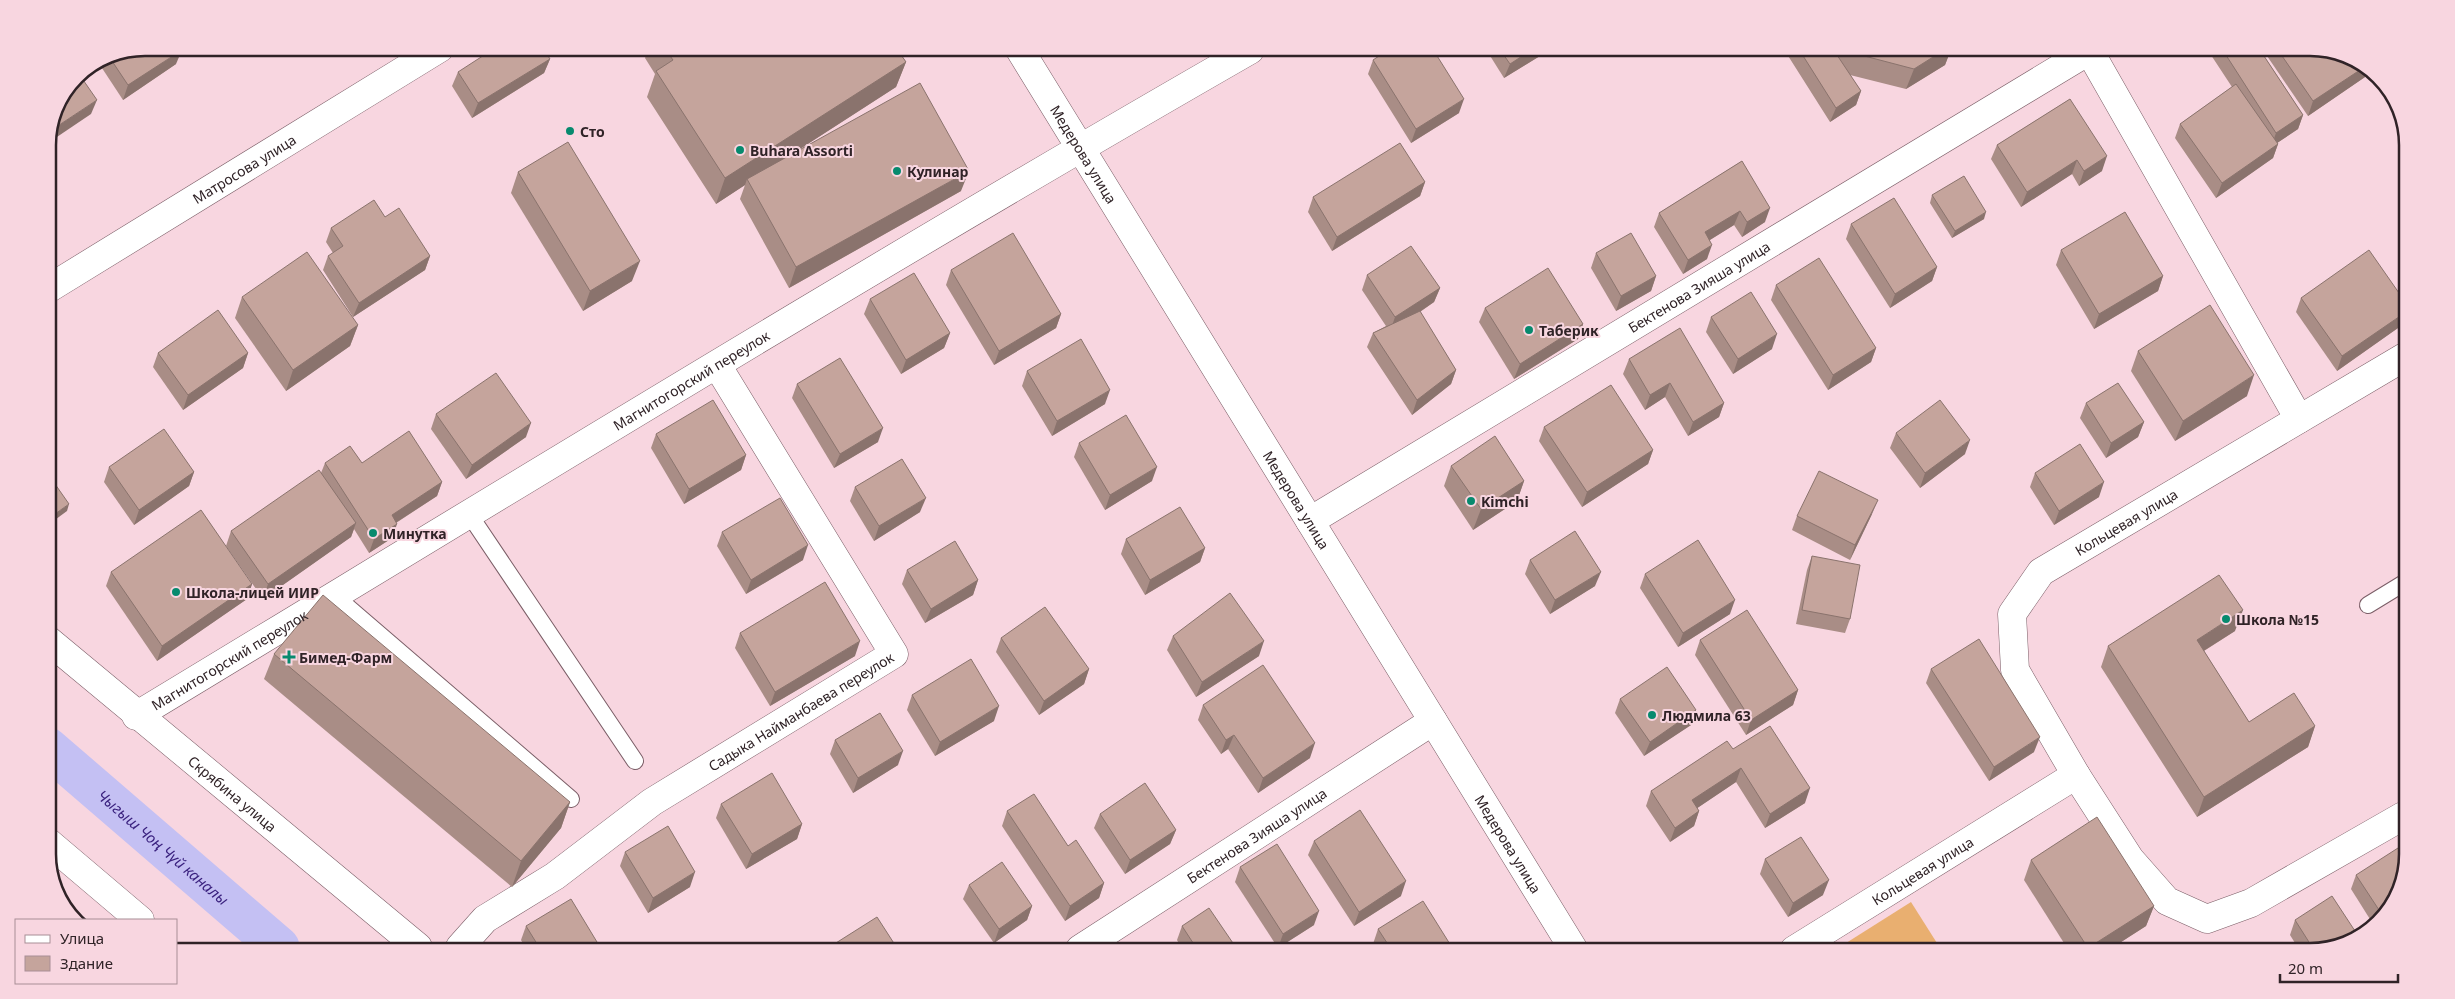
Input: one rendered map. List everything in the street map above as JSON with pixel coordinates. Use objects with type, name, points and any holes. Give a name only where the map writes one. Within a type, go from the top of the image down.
[{"type":"street","name":"Матросова улица","points":[[56,284],[427,56]]},
{"type":"street","name":"Медерова улица","points":[[1024,56],[1570,943]]},
{"type":"street","name":"Магнитогорский переулок","points":[[136,716],[1080,148],[1240,56]]},
{"type":"street","name":"Бектенова Зияша улица","points":[[1310,521],[2081,56]]},
{"type":"street","points":[[2090,56],[2299,419]]},
{"type":"street","name":"Кольцевая улица","points":[[2399,360],[2041,572],[2012,614],[2015,670],[2076,775],[2130,859],[2168,901],[2207,919],[2252,903],[2399,818]]},
{"type":"street","name":"Садыка Найманбаева переулок","points":[[464,943],[485,919],[555,876],[652,802],[894,654],[717,366]]},
{"type":"street","name":"Скрябина улица","points":[[56,647],[136,716],[413,943]]},
{"type":"street","name":"Бектенова Зияша улица","points":[[1088,943],[1434,721]]},
{"type":"street","name":"Кольцевая улица","points":[[1805,943],[2076,775]]},
{"type":"street","points":[[56,849],[139,919]]},
{"type":"lane","points":[[469,514],[635,761]]},
{"type":"lane","points":[[2368,605],[2399,586]]},
{"type":"lane","points":[[335,596],[571,799]]},
{"type":"shaded area","points":[[1911,902],[1937,943],[1846,943]]},
{"type":"building","points":[[139,56],[173,56],[128,85],[113,62]]},
{"type":"building","points":[[483,56],[548,56],[550,59],[478,103],[458,72]]},
{"type":"building","name":"Buhara Assorti","points":[[670,56],[902,56],[906,62],[725,178],[656,71],[673,60]]},
{"type":"building","points":[[1379,56],[1437,56],[1464,99],[1416,129],[1373,60]]},
{"type":"building","points":[[1504,56],[1522,56],[1510,64]]},
{"type":"building","points":[[1803,56],[1838,56],[1861,91],[1836,108]]},
{"type":"building","points":[[1864,56],[1935,56],[1914,69]]},
{"type":"building","points":[[2227,56],[2264,56],[2303,115],[2276,133]]},
{"type":"building","points":[[2282,56],[2316,56],[2327,58],[2349,65],[2359,71],[2313,101]]},
{"type":"building","points":[[84,80],[97,100],[59,125],[65,106]]},
{"type":"building","points":[[920,83],[969,171],[796,267],[747,179]]},
{"type":"building","points":[[2236,84],[2278,144],[2222,183],[2180,124]]},
{"type":"building","points":[[2070,99],[2107,156],[2084,171],[2077,160],[2027,192],[1997,145]]},
{"type":"building","points":[[568,142],[640,261],[590,291],[518,172]]},
{"type":"building","points":[[1400,143],[1425,182],[1337,237],[1313,197]]},
{"type":"building","points":[[1742,161],[1770,208],[1747,222],[1740,211],[1705,232],[1712,245],[1688,260],[1659,213]]},
{"type":"building","points":[[1964,176],[1986,212],[1955,231],[1932,195]]},
{"type":"building","points":[[1894,198],[1937,267],[1895,294],[1851,224]]},
{"type":"building","points":[[374,200],[385,217],[399,208],[430,256],[359,303],[328,256],[343,246],[331,228]]},
{"type":"building","points":[[2125,212],[2163,276],[2099,314],[2061,250]]},
{"type":"building","points":[[1013,233],[1061,314],[999,351],[951,270]]},
{"type":"building","points":[[1631,233],[1656,276],[1621,296],[1596,253]]},
{"type":"building","points":[[1411,246],[1440,288],[1395,317],[1367,275]]},
{"type":"building","points":[[2369,250],[2399,293],[2399,317],[2342,356],[2301,298]]},
{"type":"building","points":[[307,252],[358,325],[293,370],[242,297]]},
{"type":"building","points":[[1819,258],[1876,348],[1833,375],[1776,285]]},
{"type":"building","name":"Таберик","points":[[1548,268],[1583,324],[1520,364],[1485,308]]},
{"type":"building","points":[[914,273],[950,333],[906,360],[870,299]]},
{"type":"building","points":[[1751,292],[1777,334],[1738,359],[1711,317]]},
{"type":"building","points":[[2210,305],[2254,375],[2183,421],[2138,351]]},
{"type":"building","points":[[218,310],[248,353],[188,395],[158,353]]},
{"type":"building","points":[[1420,311],[1456,370],[1417,400],[1373,333]]},
{"type":"building","points":[[1680,328],[1724,403],[1693,422],[1670,383],[1650,395],[1629,359]]},
{"type":"building","points":[[1081,339],[1110,390],[1057,421],[1027,371]]},
{"type":"building","points":[[840,358],[883,428],[840,454],[797,384]]},
{"type":"building","points":[[496,373],[531,423],[472,465],[436,414]]},
{"type":"building","points":[[2118,383],[2144,422],[2111,443],[2086,403]]},
{"type":"building","points":[[1611,385],[1653,450],[1587,492],[1544,427]]},
{"type":"building","points":[[713,400],[746,455],[689,489],[656,434]]},
{"type":"building","points":[[1940,400],[1970,440],[1925,473],[1896,433]]},
{"type":"building","points":[[1126,415],[1157,467],[1110,495],[1079,443]]},
{"type":"building","points":[[164,429],[194,472],[139,510],[109,467]]},
{"type":"building","points":[[409,431],[442,482],[392,515],[397,524],[374,539],[325,463],[350,446],[362,463]]},
{"type":"building","points":[[1495,436],[1524,481],[1481,509],[1451,466]]},
{"type":"building","points":[[2080,444],[2104,482],[2059,511],[2035,473]]},
{"type":"building","points":[[902,459],[926,498],[879,526],[855,487]]},
{"type":"building","points":[[319,470],[356,523],[268,584],[231,531]]},
{"type":"building","points":[[1819,471],[1878,500],[1855,545],[1797,516]]},
{"type":"building","points":[[56,485],[69,504],[56,513]]},
{"type":"building","points":[[780,498],[808,545],[751,580],[722,532]]},
{"type":"building","points":[[1180,507],[1205,548],[1150,580],[1126,539]]},
{"type":"building","name":"Школа-лицей ИИР","points":[[201,510],[252,584],[162,646],[111,572]]},
{"type":"building","points":[[1575,531],[1601,572],[1555,600],[1530,560]]},
{"type":"building","points":[[1698,540],[1735,600],[1683,633],[1645,574]]},
{"type":"building","points":[[955,541],[978,580],[931,609],[907,570]]},
{"type":"building","points":[[1812,556],[1860,565],[1850,619],[1802,610]]},
{"type":"building","points":[[2219,575],[2243,610],[2197,640],[2249,722],[2294,693],[2315,726],[2204,797],[2108,646]]},
{"type":"building","points":[[825,582],[860,641],[775,692],[740,633]]},
{"type":"building","points":[[1230,593],[1264,641],[1202,682],[1173,636]]},
{"type":"building","points":[[323,595],[570,802],[521,861],[274,654]]},
{"type":"building","points":[[1045,607],[1089,669],[1044,701],[1001,638]]},
{"type":"building","points":[[1747,610],[1798,690],[1751,720],[1700,640]]},
{"type":"building","points":[[1979,639],[2040,737],[1994,767],[1931,669]]},
{"type":"building","points":[[971,659],[999,706],[940,742],[912,695]]},
{"type":"building","points":[[1263,665],[1315,743],[1263,778],[1234,735],[1226,740],[1203,705]]},
{"type":"building","points":[[1667,667],[1696,710],[1650,742],[1620,699]]},
{"type":"building","points":[[880,713],[903,751],[858,778],[835,740]]},
{"type":"building","points":[[1770,726],[1810,788],[1770,814],[1741,768],[1692,800],[1699,811],[1675,828],[1651,791],[1727,741],[1733,749]]},
{"type":"building","points":[[772,773],[802,824],[752,854],[721,804]]},
{"type":"building","points":[[1145,783],[1176,830],[1130,860],[1100,814]]},
{"type":"building","points":[[1034,794],[1068,846],[1076,840],[1104,883],[1070,906],[1007,811]]},
{"type":"building","points":[[1360,810],[1406,881],[1359,912],[1314,841]]},
{"type":"building","points":[[2097,817],[2154,906],[2096,943],[2085,943],[2031,860]]},
{"type":"building","points":[[668,826],[695,872],[653,898],[625,852]]},
{"type":"building","points":[[1801,837],[1829,880],[1793,903],[1765,859]]},
{"type":"building","points":[[1277,844],[1319,911],[1283,934],[1240,867]]},
{"type":"building","points":[[2398,848],[2398,866],[2394,883],[2390,893],[2379,910],[2356,875]]},
{"type":"building","points":[[1002,862],[1032,906],[999,929],[969,885]]},
{"type":"building","points":[[2332,896],[2355,931],[2339,938],[2310,943],[2295,920]]},
{"type":"building","points":[[571,899],[598,943],[537,943],[526,926]]},
{"type":"building","points":[[1423,901],[1449,943],[1387,943],[1378,929]]},
{"type":"building","points":[[1209,908],[1233,943],[1193,943],[1182,926]]},
{"type":"building","points":[[877,917],[894,943],[836,943]]},
{"type":"waterway","name":"Чыгыш Чоң Чүй каналы","points":[[56,755],[274,943]]},
{"type":"place","name":"Сто","points":[[570,131]]},
{"type":"place","name":"Buhara Assorti","points":[[740,150]]},
{"type":"place","name":"Кулинар","points":[[897,171]]},
{"type":"place","name":"Таберик","points":[[1529,330]]},
{"type":"place","name":"Kimchi","points":[[1471,501]]},
{"type":"place","name":"Минутка","points":[[373,533]]},
{"type":"place","name":"Школа-лицей ИИР","points":[[176,592]]},
{"type":"place","name":"Школа №15","points":[[2226,619]]},
{"type":"place","name":"Бимед-Фарм","points":[[289,657]]},
{"type":"place","name":"Людмила 63","points":[[1652,715]]}]
